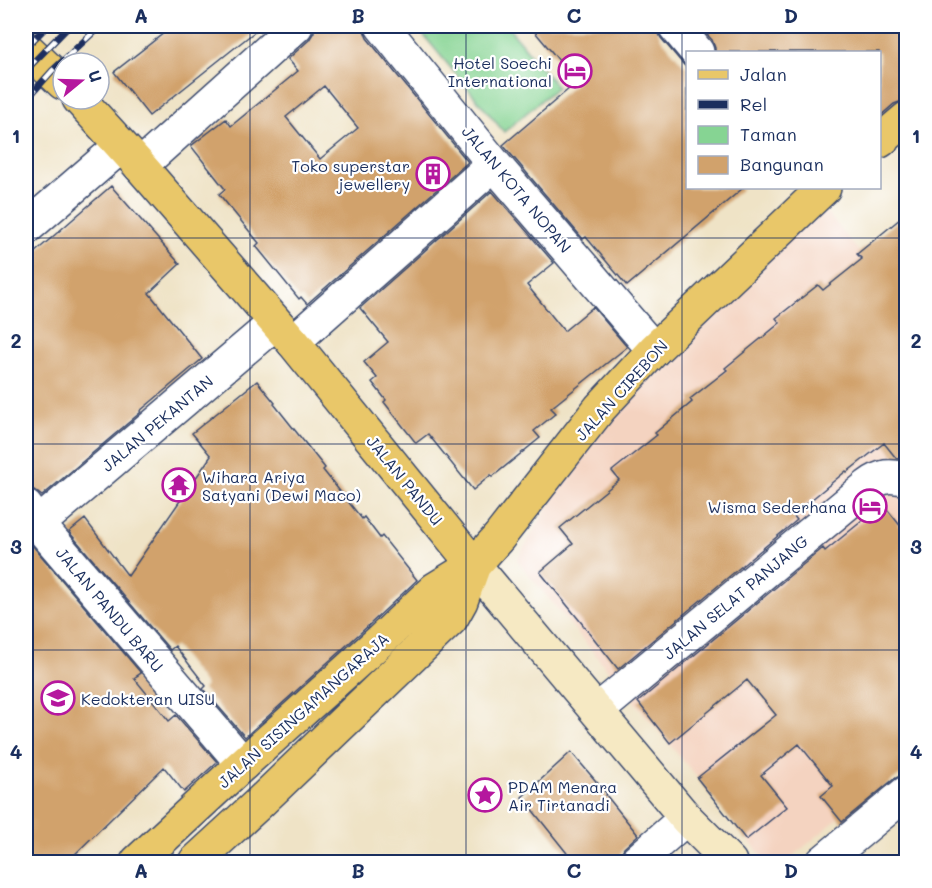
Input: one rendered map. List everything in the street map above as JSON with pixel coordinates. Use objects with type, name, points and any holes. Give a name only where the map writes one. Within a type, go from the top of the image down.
[{"type":"main road","points":[[26,48],[51,72]]},
{"type":"main road","name":"JALAN PANDU","points":[[92,111],[284,332],[474,565],[687,818],[730,862]]},
{"type":"main road","points":[[881,139],[906,119]]},
{"type":"main road","name":"JALAN CIREBON","points":[[451,619],[461,601],[474,565],[600,408],[654,350],[816,190]]},
{"type":"main road","name":"JALAN SISINGAMANGARAJA","points":[[136,862],[435,589],[474,565]]},
{"type":"main road","name":"JALAN SISINGAMANGARAJA","points":[[195,862],[451,619]]},
{"type":"street","points":[[26,228],[131,156],[296,26]]},
{"type":"street","name":"JALAN KOTA NOPAN","points":[[382,26],[494,164],[654,350]]},
{"type":"street","points":[[675,26],[696,51]]},
{"type":"street","name":"JALAN PEKANTAN","points":[[32,516],[284,332],[494,164]]},
{"type":"street","name":"JALAN SELAT PANJANG","points":[[597,711],[868,486],[879,478],[892,476],[906,479]]},
{"type":"street","name":"JALAN PANDU BARU","points":[[32,516],[243,764]]},
{"type":"street","points":[[823,862],[906,793]]},
{"type":"street","points":[[636,862],[687,818]]},
{"type":"shaded area","points":[[817,201],[906,308],[906,762],[786,862],[767,862],[517,560],[604,410]]},
{"type":"green space","points":[[416,26],[507,26],[557,87],[504,132]]},
{"type":"building","points":[[173,26],[262,26],[149,116],[114,72]]},
{"type":"building","points":[[314,26],[364,26],[367,38],[468,162],[307,304],[301,297],[299,299],[256,246],[259,243],[219,194],[225,189],[191,146],[226,119],[231,126],[298,71],[288,59],[309,40],[314,32]],"holes":[[[324,86],[358,128],[320,159],[286,117]]]},
{"type":"building","points":[[530,26],[657,26],[661,38],[686,67],[686,189],[742,189],[627,286],[586,237],[583,239],[503,145],[577,82]]},
{"type":"building","points":[[699,26],[906,26],[906,101],[894,104],[881,115],[881,51],[715,51],[712,40]]},
{"type":"building","points":[[111,186],[180,264],[149,293],[202,359],[42,496],[26,488],[26,260]]},
{"type":"building","points":[[492,191],[554,263],[527,285],[564,331],[593,307],[627,347],[551,408],[556,413],[534,431],[540,438],[473,490],[428,434],[416,443],[384,402],[386,400],[372,382],[377,378],[364,362],[388,342],[360,308]]},
{"type":"building","points":[[906,214],[906,460],[896,458],[884,443],[793,515],[797,520],[618,669],[540,572],[573,544],[560,528],[619,480],[612,471],[657,435],[655,433],[692,402],[690,399],[780,323],[776,318],[818,285],[823,290],[862,259],[857,254]]},
{"type":"building","points":[[257,381],[362,519],[364,517],[380,538],[382,536],[417,580],[245,737],[203,689],[206,686],[175,646],[170,650],[69,532],[85,519],[128,576],[211,456],[192,433]]},
{"type":"building","points":[[883,504],[906,533],[906,775],[894,779],[842,822],[821,796],[833,786],[799,744],[761,775],[787,807],[746,840],[697,778],[776,715],[747,680],[670,743],[638,702],[823,548],[825,551]]},
{"type":"building","points":[[26,538],[141,673],[134,678],[169,721],[176,715],[217,762],[184,792],[164,767],[67,862],[26,862]]},
{"type":"building","points":[[571,752],[638,835],[624,848],[614,862],[574,862],[522,797]]},
{"type":"railway","points":[[26,47],[47,26]]},
{"type":"railway","points":[[26,70],[69,26]]},
{"type":"railway","points":[[26,100],[52,71],[100,26]]},
{"type":"place","name":"Hotel Soechi International","points":[[575,71]]},
{"type":"place","name":"Toko superstar jewellery","points":[[433,174]]},
{"type":"place","name":"Wihara Ariya Satyani (Dewi Maco)","points":[[179,485]]},
{"type":"place","name":"Wisma Sederhana","points":[[870,506]]},
{"type":"place","name":"Kedokteran UISU","points":[[58,698]]},
{"type":"place","name":"PDAM Menara Air Tirtanadi","points":[[485,795]]}]
